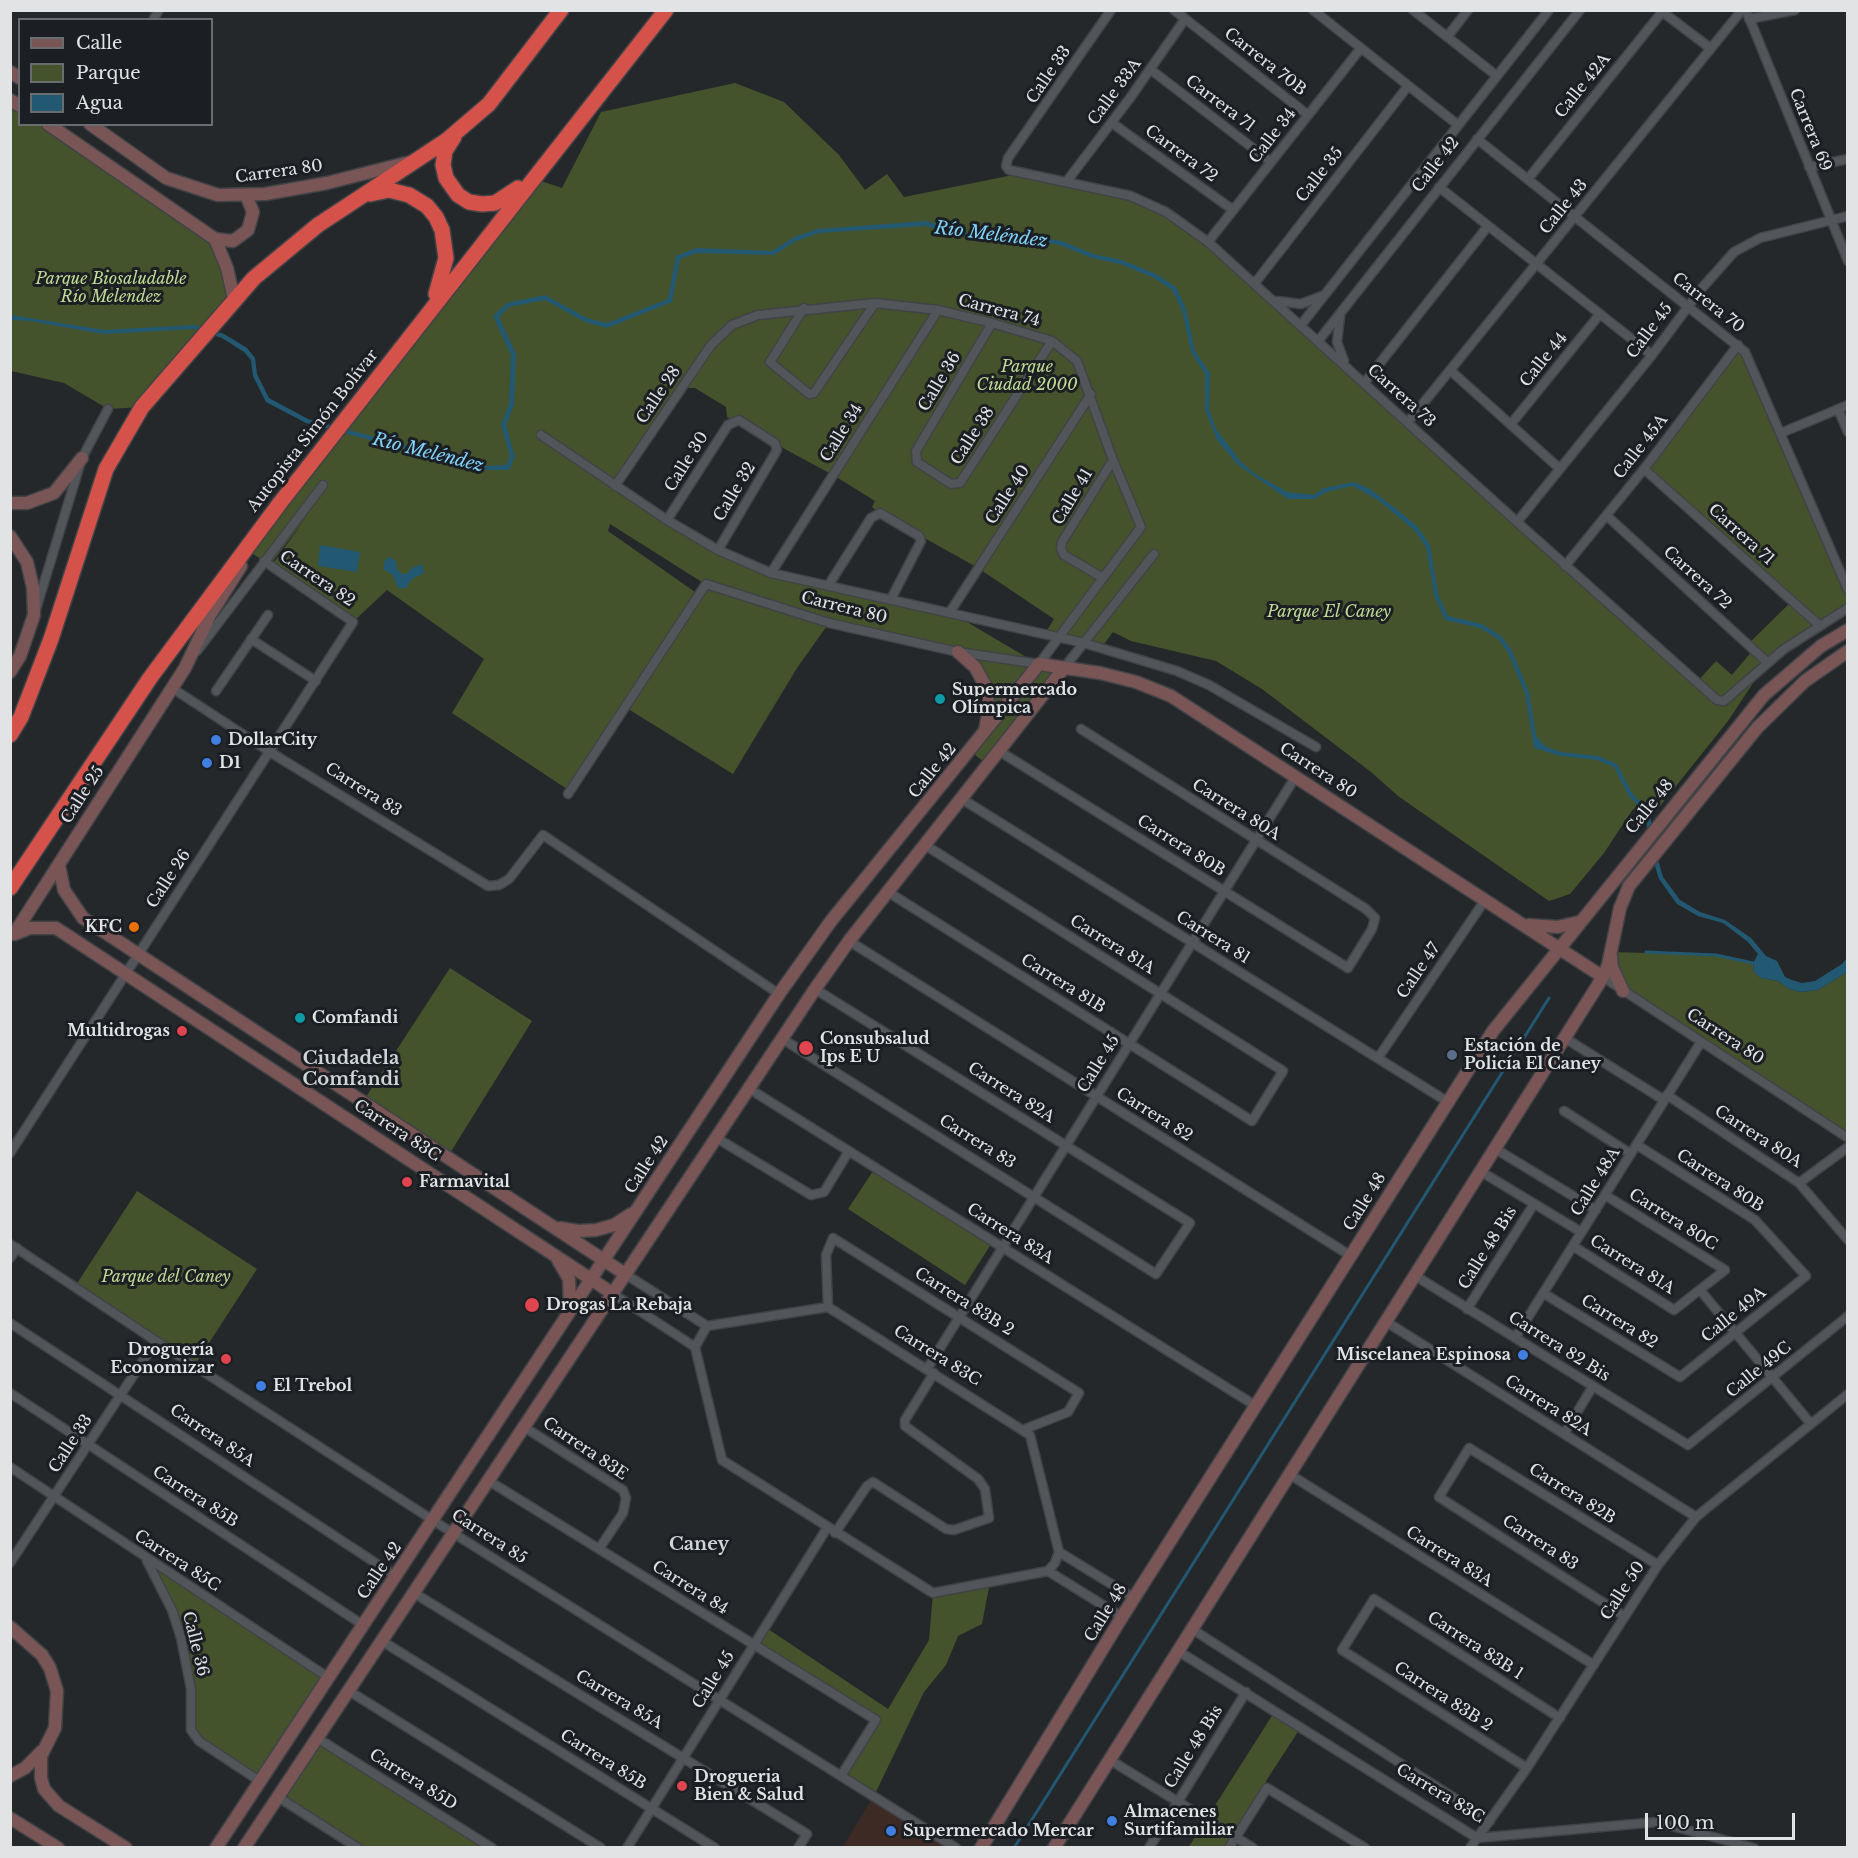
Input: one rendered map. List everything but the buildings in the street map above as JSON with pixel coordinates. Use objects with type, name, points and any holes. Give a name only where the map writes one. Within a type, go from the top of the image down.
[{"type":"highway","points":[[532,178],[507,197],[489,204],[469,202],[453,190],[444,172],[445,151],[452,140],[489,104],[561,10]]},
{"type":"highway","name":"Autopista Simón Bolívar","points":[[10,888],[150,678],[280,503],[532,178],[666,10]]},
{"type":"highway","points":[[10,735],[21,717],[51,639],[106,469],[142,407],[230,305],[298,241],[352,202],[417,160],[478,114]]},
{"type":"highway","points":[[352,202],[375,191],[395,191],[417,198],[432,211],[442,230],[446,258],[432,306]]},
{"type":"street","name":"Calle 33","points":[[1018,174],[1006,166],[1010,156],[1111,10]]},
{"type":"street","name":"Carrera 70B","points":[[1174,10],[1308,115]]},
{"type":"street","points":[[1413,10],[1497,76]]},
{"type":"street","points":[[1447,37],[1468,10]]},
{"type":"street","name":"Calle 42","points":[[1302,325],[1549,10]]},
{"type":"street","name":"Calle 42","points":[[1319,340],[1580,10]]},
{"type":"street","points":[[1746,13],[1795,10]]},
{"type":"street","points":[[1313,11],[1458,125]]},
{"type":"street","points":[[1661,11],[1710,48]]},
{"type":"street","name":"Calle 42A","points":[[1528,178],[1661,11]]},
{"type":"street","name":"Calle 43","points":[[1408,422],[1710,48],[1746,13]]},
{"type":"street","name":"Carrera 69","points":[[1746,13],[1848,261]]},
{"type":"street","name":"Calle 33A","points":[[1067,181],[1112,123],[1185,19]]},
{"type":"street","name":"Calle 34","points":[[1208,242],[1361,48]]},
{"type":"street","name":"Carrera 71","points":[[1150,69],[1271,162]]},
{"type":"street","name":"Calle 35","points":[[1256,283],[1408,86]]},
{"type":"street","name":"Carrera 72","points":[[1112,123],[1233,210]]},
{"type":"street","points":[[51,126],[215,239],[233,241],[248,230],[254,212],[246,195]]},
{"type":"street","name":"Carrera 80","points":[[93,126],[166,178],[218,195],[246,195],[327,183],[417,160]]},
{"type":"street","name":"Carrera 70","points":[[1477,139],[1738,345],[1749,359],[1848,590]]},
{"type":"street","points":[[1809,167],[1848,159]]},
{"type":"street","name":"Carrera 73","points":[[1018,174],[1067,181],[1144,201],[1175,218],[1208,242],[1275,300],[1516,522],[1717,700],[1724,702],[1767,662]]},
{"type":"street","points":[[1439,187],[1652,355]]},
{"type":"street","name":"Calle 45","points":[[1516,522],[1734,252],[1760,238],[1848,216]]},
{"type":"street","points":[[1365,382],[1488,226]]},
{"type":"street","points":[[215,239],[227,267],[230,305]]},
{"type":"street","points":[[1275,300],[1301,304],[1325,294]]},
{"type":"street","points":[[804,308],[770,362],[809,394],[814,393],[875,303]]},
{"type":"street","name":"Carrera 74","points":[[732,325],[758,315],[804,308],[875,303],[938,310],[1052,340],[1077,361],[1091,394],[1113,460],[1141,527]]},
{"type":"street","name":"Calle 34","points":[[771,573],[938,310]]},
{"type":"street","points":[[1342,310],[1336,335],[1338,348],[1347,367]]},
{"type":"street","name":"Calle 44","points":[[1511,424],[1599,315]]},
{"type":"street","name":"Calle 36","points":[[957,485],[951,484],[917,462],[915,456],[992,323]]},
{"type":"street","name":"Calle 28","points":[[615,486],[711,345],[732,325]]},
{"type":"street","name":"Calle 38","points":[[957,485],[1052,340]]},
{"type":"street","name":"Calle 45A","points":[[1565,566],[1644,469],[1738,345]]},
{"type":"street","points":[[1451,371],[1559,468]]},
{"type":"street","name":"Calle 40","points":[[950,612],[1091,394]]},
{"type":"street","points":[[1781,433],[1848,405]]},
{"type":"street","points":[[10,503],[27,504],[54,493],[82,458],[108,409]]},
{"type":"street","points":[[1838,409],[1848,432]]},
{"type":"street","name":"Calle 30","points":[[668,520],[728,425],[733,421],[739,420],[766,437],[775,443],[777,450]]},
{"type":"street","name":"Carrera 80","points":[[541,435],[668,520],[718,550],[771,573],[1084,643],[1177,671],[1209,685],[1316,747]]},
{"type":"street","name":"Calle 32","points":[[718,550],[777,450]]},
{"type":"street","points":[[10,672],[15,653],[34,615],[82,458]]},
{"type":"street","name":"Calle 41","points":[[1103,578],[1064,555],[1061,549],[1062,542],[1113,460]]},
{"type":"street","name":"Carrera 71","points":[[1644,469],[1819,625]]},
{"type":"street","name":"Calle 25","points":[[13,937],[185,668],[323,485]]},
{"type":"street","name":"Calle 25","points":[[185,668],[210,615],[280,503]]},
{"type":"street","points":[[828,586],[875,514],[880,513],[920,536],[921,541],[891,599]]},
{"type":"street","name":"Carrera 72","points":[[1607,516],[1767,662]]},
{"type":"street","name":"Calle 42","points":[[216,1848],[779,994],[831,921],[1039,664],[1141,527]]},
{"type":"street","points":[[10,536],[27,562],[33,588],[34,615]]},
{"type":"street","points":[[244,1848],[815,989],[849,941],[1154,554]]},
{"type":"street","name":"Carrera 82","points":[[264,561],[353,622]]},
{"type":"street","name":"Carrera 80","points":[[568,794],[706,584],[829,623],[958,652],[1064,668],[1136,682],[1171,696],[1296,776],[1848,1138]]},
{"type":"street","points":[[1767,662],[1819,625],[1848,608]]},
{"type":"street","points":[[216,691],[268,615]]},
{"type":"street","name":"Calle 26","points":[[10,1153],[353,622]]},
{"type":"street","name":"Calle 48","points":[[981,1848],[1122,1617],[1492,1031],[1764,695],[1821,646],[1848,630]]},
{"type":"street","points":[[251,639],[316,681]]},
{"type":"street","name":"Calle 48","points":[[1054,1848],[1602,977],[1611,952],[1620,908],[1629,886],[1757,728],[1805,681],[1848,651]]},
{"type":"street","points":[[958,652],[975,667],[986,687],[989,710],[985,732]]},
{"type":"street","name":"Carrera 83","points":[[172,688],[270,752],[488,886],[499,885],[509,879],[543,835],[779,994]]},
{"type":"street","name":"Carrera 80A","points":[[1081,729],[1257,840],[1375,918],[1372,929],[1348,968]]},
{"type":"street","name":"Carrera 80B","points":[[999,751],[1348,968]]},
{"type":"street","name":"Calle 45","points":[[627,1848],[754,1645],[831,1530],[867,1486],[873,1482],[946,1529],[954,1530],[989,1518],[985,1489],[978,1479],[905,1426],[905,1420],[959,1316],[1296,776]]},
{"type":"street","name":"Carrera 81","points":[[962,799],[1449,1102]]},
{"type":"street","name":"Carrera 81A","points":[[925,845],[1283,1071],[1252,1121]]},
{"type":"street","name":"Carrera 83C","points":[[59,865],[64,890],[83,918],[391,1122],[706,1326]]},
{"type":"street","name":"Carrera 81B","points":[[888,892],[1252,1121]]},
{"type":"street","name":"Calle 47","points":[[1378,1058],[1485,900]]},
{"type":"street","points":[[1522,923],[1558,927],[1582,919]]},
{"type":"street","name":"Carrera 83C","points":[[13,937],[30,928],[56,928],[695,1347]]},
{"type":"street","name":"Carrera 82","points":[[849,941],[1351,1256]]},
{"type":"street","points":[[1611,952],[1612,967],[1623,991]]},
{"type":"street","name":"Carrera 82A","points":[[815,989],[1190,1223],[1156,1274]]},
{"type":"street","name":"Carrera 80A","points":[[1563,1037],[1666,1097],[1799,1183],[1848,1240]]},
{"type":"street","name":"Carrera 83","points":[[781,1038],[1156,1274]]},
{"type":"street","name":"Calle 48A","points":[[1515,1338],[1701,1042]]},
{"type":"street","name":"Carrera 83A","points":[[748,1088],[1256,1406]]},
{"type":"street","points":[[335,1111],[342,1111],[348,1107],[350,1100],[347,1093]]},
{"type":"street","points":[[1564,1111],[1631,1154]]},
{"type":"street","points":[[379,1140],[376,1135],[378,1126],[391,1122]]},
{"type":"street","points":[[715,1137],[804,1192],[818,1196],[829,1187],[849,1151]]},
{"type":"street","name":"Carrera 80B","points":[[1636,1145],[1755,1220],[1806,1275]]},
{"type":"street","points":[[1799,1183],[1848,1147]]},
{"type":"street","points":[[1494,1148],[1596,1210]]},
{"type":"street","points":[[1480,1171],[1581,1232]]},
{"type":"street","name":"Carrera 80C","points":[[1605,1195],[1725,1270],[1700,1290]]},
{"type":"street","points":[[543,1221],[578,1232],[596,1230],[614,1225],[642,1202]]},
{"type":"street","name":"Calle 48 Bis","points":[[1467,1309],[1534,1204]]},
{"type":"street","name":"Carrera 83B 2","points":[[828,1307],[825,1255],[833,1238],[1079,1393],[1068,1412],[1025,1429]]},
{"type":"street","points":[[10,1258],[14,1246]]},
{"type":"street","name":"Carrera 85","points":[[14,1246],[156,1341],[454,1533],[956,1848]]},
{"type":"street","name":"Carrera 81A","points":[[1573,1246],[1674,1310],[1700,1290]]},
{"type":"street","points":[[551,1253],[559,1260],[569,1279],[572,1290],[570,1311]]},
{"type":"street","name":"Carrera 82 Bis","points":[[1414,1275],[1688,1445]]},
{"type":"street","name":"Calle 49A","points":[[1680,1377],[1806,1275]]},
{"type":"street","points":[[1700,1290],[1811,1424]]},
{"type":"street","name":"Carrera 82","points":[[1543,1293],[1680,1377]]},
{"type":"street","points":[[828,1307],[706,1326],[695,1347],[722,1460],[933,1593],[1048,1571],[1055,1563],[1059,1552],[1033,1440],[1025,1429]]},
{"type":"street","name":"Carrera 83C","points":[[828,1307],[1025,1429]]},
{"type":"street","name":"Calle 49C","points":[[1688,1445],[1774,1378],[1848,1316]]},
{"type":"street","name":"Carrera 82A","points":[[1385,1321],[1696,1517]]},
{"type":"street","name":"Carrera 85A","points":[[10,1323],[396,1576]]},
{"type":"street","name":"Calle 33","points":[[10,1563],[156,1341]]},
{"type":"street","points":[[1564,1434],[1593,1386]]},
{"type":"street","name":"Carrera 85B","points":[[10,1393],[363,1625]]},
{"type":"street","name":"Calle 50","points":[[1470,1848],[1527,1768],[1658,1565],[1696,1517],[1848,1394]]},
{"type":"street","name":"Carrera 83E","points":[[524,1427],[616,1485],[626,1498],[623,1513],[600,1549]]},
{"type":"street","name":"Carrera 82B","points":[[1439,1497],[1469,1448],[1658,1565]]},
{"type":"street","name":"Carrera 85C","points":[[10,1467],[329,1678]]},
{"type":"street","name":"Carrera 83A","points":[[1289,1474],[1594,1665]]},
{"type":"street","name":"Carrera 84","points":[[489,1481],[876,1720],[842,1776]]},
{"type":"street","name":"Carrera 83","points":[[1439,1497],[1624,1616]]},
{"type":"street","points":[[1059,1552],[1134,1598]]},
{"type":"street","name":"Calle 36","points":[[145,1558],[164,1594],[181,1638],[191,1689],[191,1730],[199,1741],[261,1782]]},
{"type":"street","points":[[1048,1571],[1122,1617]]},
{"type":"street","name":"Carrera 85A","points":[[414,1593],[807,1834],[798,1848]]},
{"type":"street","name":"Carrera 83B 1","points":[[1342,1650],[1374,1599],[1560,1718]]},
{"type":"street","points":[[10,1627],[42,1655],[54,1679],[57,1716],[55,1728],[43,1750],[25,1768],[10,1776]]},
{"type":"street","name":"Carrera 83C","points":[[1192,1629],[1490,1821]]},
{"type":"street","name":"Carrera 85B","points":[[382,1641],[715,1848]]},
{"type":"street","name":"Carrera 83B 2","points":[[1342,1650],[1527,1768]]},
{"type":"street","name":"Carrera 83C","points":[[1178,1651],[1477,1838],[1657,1822],[1754,1848]]},
{"type":"street","points":[[349,1690],[601,1848]]},
{"type":"street","name":"Calle 48 Bis","points":[[1149,1848],[1246,1692]]},
{"type":"street","name":"Carrera 85D","points":[[317,1738],[492,1848]]},
{"type":"street","points":[[43,1750],[41,1778],[51,1798],[126,1848]]},
{"type":"street","points":[[1110,1760],[1253,1848]]},
{"type":"street","points":[[1229,1848],[1267,1788],[1365,1848]]},
{"type":"street","points":[[278,1797],[358,1848]]},
{"type":"street","points":[[10,1818],[58,1848]]},
{"type":"shaded area","name":"Supermercado Mercar","points":[[874,1796],[956,1848],[842,1848]]},
{"type":"green space","name":"Parque Ciudad 2000","points":[[735,83],[784,102],[839,155],[865,190],[887,174],[904,197],[1018,174],[1119,192],[1175,217],[1697,682],[1716,661],[1732,675],[1753,650],[1748,644],[1792,601],[1644,469],[1738,345],[1842,576],[1847,574],[1848,608],[1767,662],[1728,721],[1648,821],[1633,809],[1604,853],[1570,894],[1549,901],[1398,796],[1371,772],[1262,689],[1216,661],[1131,641],[1113,632],[1101,648],[1044,635],[1054,619],[978,568],[880,513],[872,507],[875,501],[833,475],[733,421],[727,417],[726,407],[695,388],[682,388],[616,486],[667,520],[771,573],[950,612],[1038,664],[1064,668],[988,765],[970,751],[985,732],[986,687],[958,652],[829,623],[797,668],[733,774],[625,707],[705,584],[610,524],[608,531],[695,592],[567,789],[452,713],[484,659],[387,590],[355,620],[272,565],[306,518],[270,565],[250,552],[532,178],[562,188],[601,112]]},
{"type":"green space","name":"Parque Biosaludable Río Melendez","points":[[10,100],[18,105],[18,126],[49,126],[215,239],[234,299],[142,407],[108,409],[64,383],[11,371]]},
{"type":"green space","points":[[1611,952],[1716,955],[1753,963],[1754,972],[1761,978],[1778,981],[1789,989],[1801,992],[1818,990],[1847,972],[1847,1138],[1623,991]]},
{"type":"green space","points":[[450,968],[532,1021],[447,1158],[362,1103]]},
{"type":"green space","points":[[875,1168],[993,1241],[965,1285],[848,1209]]},
{"type":"green space","name":"Parque del Caney","points":[[137,1191],[257,1269],[196,1363],[76,1285]]},
{"type":"green space","points":[[145,1558],[329,1678],[261,1782],[199,1741],[191,1730],[191,1689],[181,1638]]},
{"type":"green space","points":[[990,1582],[982,1624],[958,1636],[946,1665],[924,1692],[874,1796],[841,1776],[875,1720],[754,1645],[765,1627],[888,1709],[929,1640],[933,1593]]},
{"type":"green space","points":[[1275,1711],[1301,1727],[1266,1781],[1267,1788],[1229,1847],[1188,1848]]},
{"type":"green space","points":[[317,1738],[492,1847],[358,1847],[278,1797]]},
{"type":"water","name":"Río Meléndez","points":[[926,221],[975,235],[1020,234],[1062,241],[1093,254],[1122,260],[1156,274],[1176,287],[1186,309],[1195,351],[1210,373],[1209,409],[1216,429],[1241,462],[1254,473],[1287,492],[1314,495],[1324,488],[1354,482],[1370,489],[1417,526],[1430,545],[1438,594],[1448,616],[1482,624],[1501,636],[1511,649],[1529,692],[1536,736],[1546,747],[1562,752],[1598,756],[1617,764],[1632,793],[1650,812],[1653,842],[1663,877],[1680,900],[1700,912],[1725,920],[1751,938],[1766,956],[1777,961],[1785,977],[1802,983],[1815,981],[1842,964],[1847,958],[1847,972],[1818,990],[1801,992],[1789,989],[1778,981],[1761,978],[1754,972],[1753,963],[1758,954],[1748,942],[1723,923],[1698,916],[1677,904],[1659,879],[1648,843],[1646,814],[1628,795],[1614,767],[1597,760],[1561,756],[1534,748],[1525,693],[1507,651],[1498,639],[1480,628],[1445,620],[1434,595],[1426,547],[1414,530],[1378,500],[1353,486],[1326,492],[1315,499],[1288,499],[1238,465],[1217,440],[1205,410],[1205,374],[1191,352],[1182,310],[1172,290],[1154,278],[1120,264],[1092,258],[1060,245],[1020,238],[975,239],[925,226],[819,233],[796,241],[774,255],[697,253],[680,259],[672,302],[607,328],[585,322],[545,300],[509,307],[499,317],[516,354],[514,405],[506,425],[515,457],[509,470],[483,470],[306,423],[266,402],[253,376],[251,360],[244,352],[222,338],[194,329],[103,334],[30,321],[11,320],[11,315],[104,330],[195,325],[224,334],[247,348],[255,358],[257,374],[269,398],[308,419],[483,466],[506,465],[510,456],[501,425],[509,404],[511,355],[493,316],[507,303],[545,295],[587,318],[607,323],[668,299],[676,256],[696,248],[772,251],[794,237],[818,229]]},
{"type":"water","points":[[320,545],[360,552],[357,572],[318,566]]},
{"type":"water","points":[[389,557],[396,561],[397,569],[402,574],[422,564],[424,573],[412,579],[406,588],[398,588],[393,575],[383,569],[385,560]]},
{"type":"waterway","points":[[1646,952],[1716,955],[1753,963]]},
{"type":"waterway","points":[[1014,1848],[1549,998]]},
{"type":"place","name":"Supermercado Olímpica","points":[[940,699]]},
{"type":"place","name":"DollarCity","points":[[216,740]]},
{"type":"place","name":"D1","points":[[207,763]]},
{"type":"place","name":"KFC","points":[[134,927]]},
{"type":"place","name":"Comfandi","points":[[300,1018]]},
{"type":"place","name":"Multidrogas","points":[[182,1031]]},
{"type":"place","name":"Consubsalud Ips E U","points":[[806,1048]]},
{"type":"place","name":"Estación de Policía El Caney","points":[[1452,1055]]},
{"type":"place","name":"Farmavital","points":[[407,1182]]},
{"type":"place","name":"Drogas La Rebaja","points":[[532,1305]]},
{"type":"place","name":"Miscelanea Espinosa","points":[[1523,1355]]},
{"type":"place","name":"Droguería Economizar","points":[[226,1359]]},
{"type":"place","name":"El Trebol","points":[[261,1386]]},
{"type":"place","name":"Drogueria Bien & Salud","points":[[682,1786]]},
{"type":"place","name":"Almacenes Surtifamiliar","points":[[1112,1821]]},
{"type":"place","name":"Supermercado Mercar","points":[[891,1831]]},
{"type":"district","name":"Ciudadela Comfandi","points":[[351,1069]]},
{"type":"district","name":"Caney","points":[[699,1545]]},
{"type":"park label","name":"Parque El Caney","points":[[1329,612]]}]
